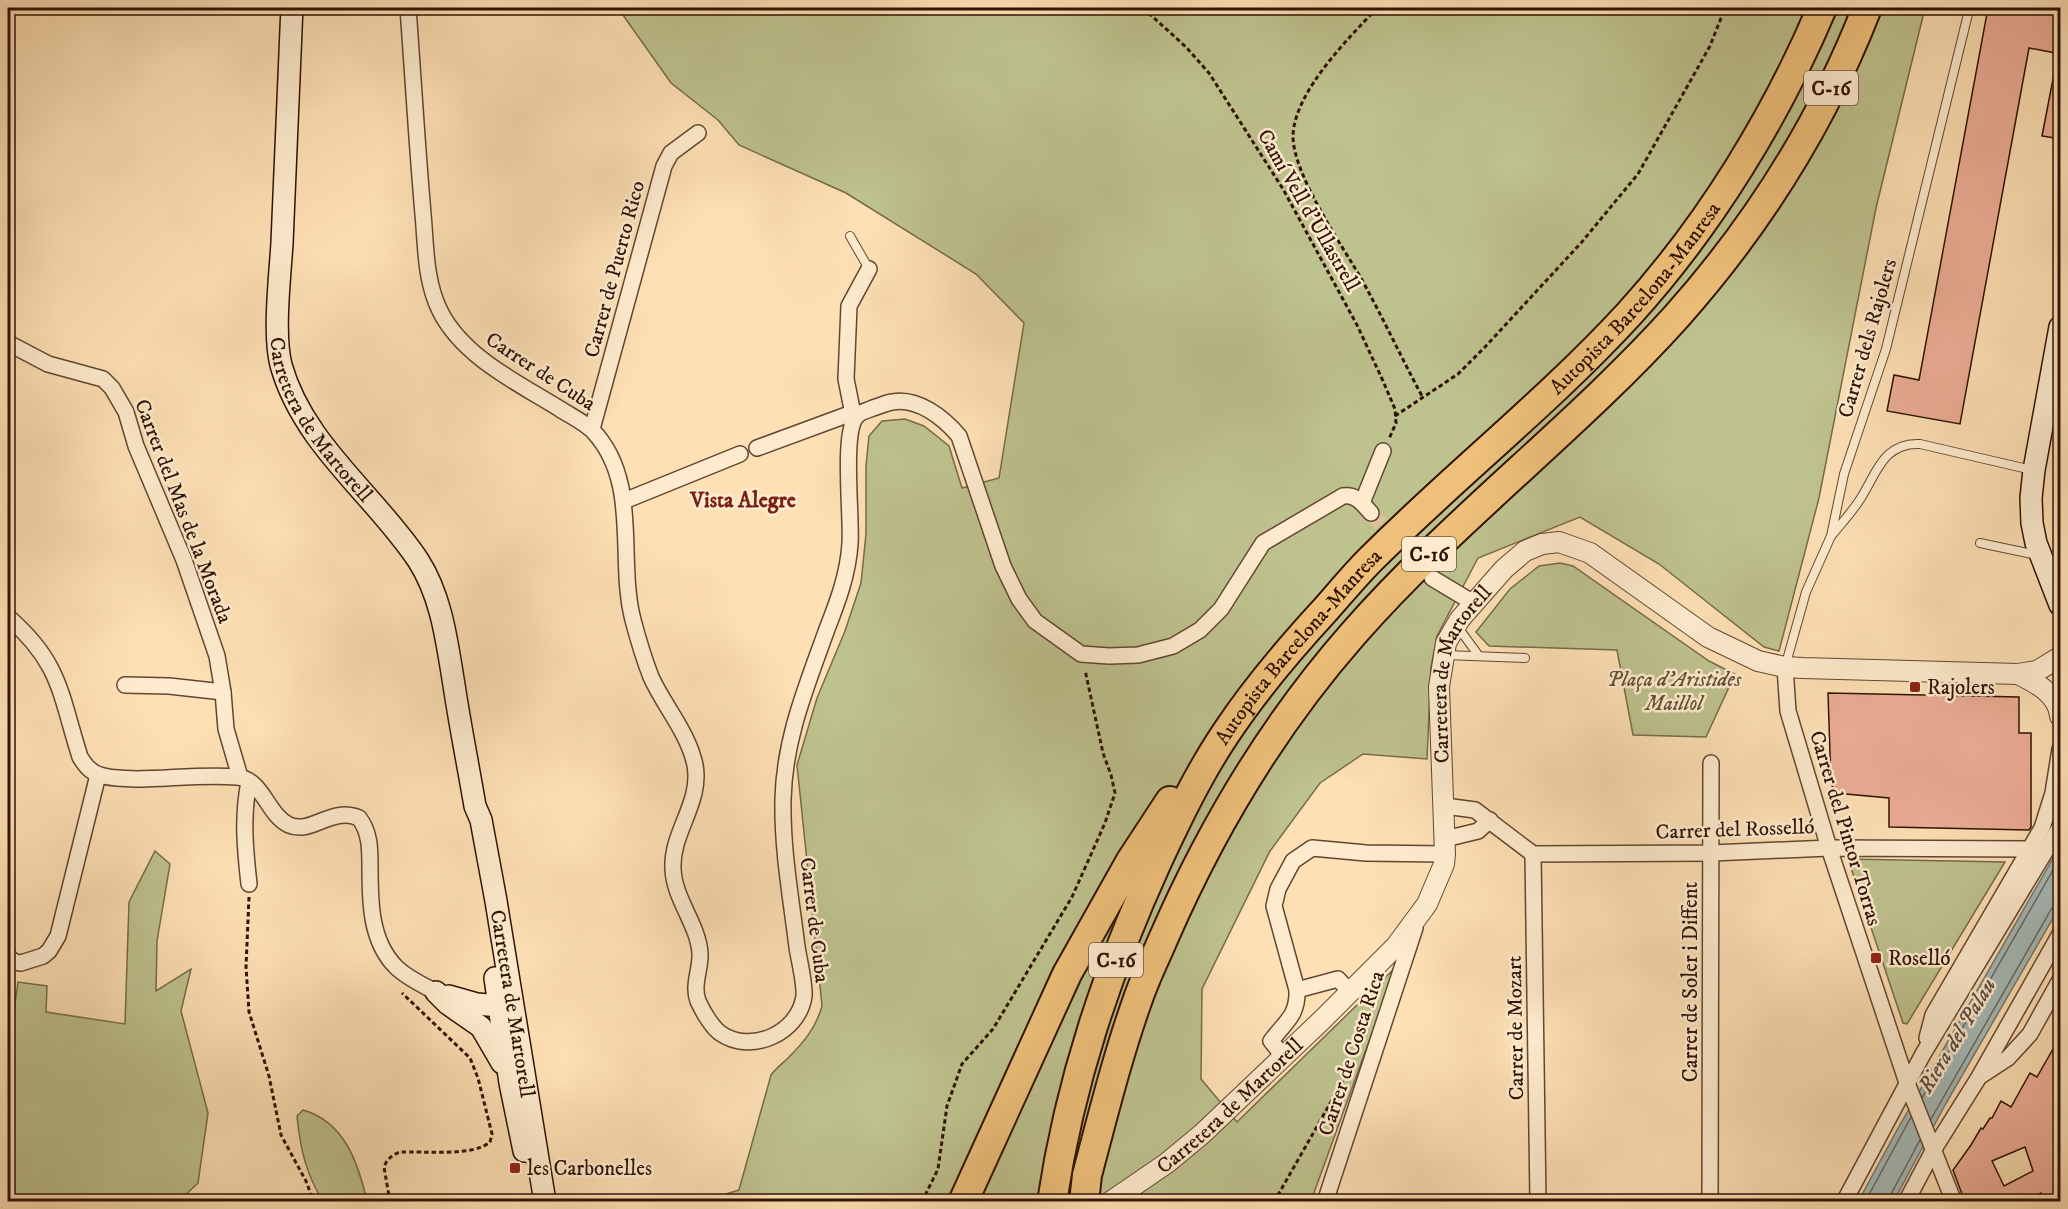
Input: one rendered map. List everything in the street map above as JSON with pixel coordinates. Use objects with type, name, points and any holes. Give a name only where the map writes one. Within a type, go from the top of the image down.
[{"type":"highway","name":"Autopista Barcelona-Manresa","points":[[1052,1202],[1058,1161],[1096,1012],[1132,918],[1165,845],[1225,735],[1272,670],[1368,561],[1552,390],[1628,315],[1667,268],[1719,199],[1753,145],[1808,41],[1822,8]]},
{"type":"highway","name":"Autopista Barcelona-Manresa","points":[[1084,1202],[1087,1175],[1139,995],[1189,879],[1227,807],[1287,717],[1350,636],[1401,581],[1558,434],[1674,319],[1731,251],[1790,166],[1848,56],[1867,8]]},
{"type":"highway","points":[[963,1202],[1067,974],[1130,862],[1179,788],[1225,735]]},
{"type":"main road","name":"Carretera de Martorell","points":[[292,8],[279,300],[280,361],[293,399],[306,420],[332,456],[398,534],[418,561],[430,583],[443,625],[475,806],[481,820],[545,1202]]},
{"type":"main road","points":[[2061,327],[2034,470],[2031,498],[2032,523],[2048,562],[2061,605]]},
{"type":"main road","name":"Carretera de Martorell","points":[[475,806],[471,820],[510,1083],[523,1143],[532,1202]]},
{"type":"main road","points":[[465,1002],[480,992],[485,984],[492,960]]},
{"type":"main road","points":[[436,992],[465,1002],[500,1006],[512,1022],[520,1043]]},
{"type":"main road","points":[[436,992],[448,1004],[481,1028],[501,1060],[510,1083]]},
{"type":"street","name":"Carrer de Cuba","points":[[408,8],[429,273],[433,295],[447,324],[469,348],[592,429],[614,468],[624,501],[625,580],[632,619],[651,677],[687,742],[695,766],[696,787],[691,809],[676,844],[673,871],[680,900],[698,941],[701,957],[695,985],[697,999],[716,1030],[730,1038],[749,1043],[778,1035],[793,1021],[804,996],[785,858],[783,801],[786,758],[794,722],[844,582],[850,544],[849,439],[853,416],[846,379],[849,306],[869,269]]},
{"type":"street","name":"Carrer de Puerto Rico","points":[[592,429],[664,166],[671,153],[698,133]]},
{"type":"street","name":"Carrer del Mas de la Morada","points":[[8,343],[48,364],[103,379],[116,394],[126,412],[136,446],[184,560],[217,656],[226,729],[244,779]]},
{"type":"street","points":[[757,448],[897,400],[928,409],[946,420],[959,436],[1004,566],[1019,599],[1035,621],[1081,654],[1109,656],[1138,655],[1173,646],[1200,630],[1221,609],[1263,543],[1343,496],[1350,495],[1366,508],[1383,451]]},
{"type":"street","points":[[624,501],[740,454]]},
{"type":"street","name":"Carretera de Martorell","points":[[1110,1202],[1161,1167],[1202,1134],[1396,946],[1418,918],[1444,864],[1439,687],[1446,643],[1455,625],[1472,602],[1525,551],[1542,544],[1559,542],[1590,553],[1689,625],[1726,647],[1758,661],[1785,667],[2028,672]]},
{"type":"street","points":[[1432,578],[1472,602]]},
{"type":"street","points":[[8,617],[33,641],[49,664],[66,703],[80,757],[85,765],[98,775],[146,779],[195,776],[244,779],[261,792],[280,819],[290,825],[307,826],[342,814],[359,818],[365,825],[369,839],[372,917],[378,939],[396,967],[436,992]]},
{"type":"street","points":[[2028,672],[2061,657]]},
{"type":"street","name":"Carrer del Pintor Torras","points":[[1785,667],[1788,711],[1829,848],[1907,1083],[1954,1202]]},
{"type":"street","points":[[2028,672],[2045,675],[2061,688]]},
{"type":"street","points":[[2028,672],[2045,690],[2060,710],[2061,716]]},
{"type":"street","points":[[125,685],[169,686],[223,692]]},
{"type":"street","points":[[1923,1054],[1933,1015],[2030,849],[2047,814],[2061,749]]},
{"type":"street","name":"Carrer de Soler i Diffent","points":[[1710,1202],[1711,763]]},
{"type":"street","points":[[8,956],[14,962],[31,961],[43,956],[54,944],[66,910],[98,775]]},
{"type":"street","points":[[244,779],[244,844],[249,884]]},
{"type":"street","points":[[1444,806],[1475,810],[1533,854]]},
{"type":"street","points":[[1283,1056],[1271,1041],[1291,1018],[1298,1004],[1297,990],[1275,906],[1278,889],[1293,861],[1312,848],[1366,853],[1445,846],[1478,831],[1490,820]]},
{"type":"street","points":[[1844,1202],[1923,1054],[2061,827]]},
{"type":"street","name":"Carrer del Rosselló","points":[[1533,854],[1712,853],[1829,848],[2030,849]]},
{"type":"street","name":"Carrer de Mozart","points":[[1533,854],[1538,1202]]},
{"type":"street","name":"Carrer de Costa Rica","points":[[1325,1202],[1418,918]]},
{"type":"street","points":[[1906,1202],[1932,1144],[1979,1077],[2061,934]]},
{"type":"street","points":[[1297,990],[1338,979],[1350,992]]},
{"type":"street","points":[[1979,1077],[2008,1058],[2030,1034],[2061,980]]},
{"type":"lane","name":"Carrer dels Rajolers","points":[[1785,667],[1806,592],[1831,536],[1844,474],[1886,349],[1968,14]]},
{"type":"lane","points":[[850,236],[869,269]]},
{"type":"lane","points":[[1831,536],[1858,502],[1883,459],[1906,443],[1920,444],[2034,470]]},
{"type":"lane","points":[[1980,543],[2048,562]]},
{"type":"lane","points":[[1455,625],[1479,656]]},
{"type":"lane","points":[[1443,655],[1525,658]]},
{"type":"path","name":"Camí Vell d'Ullastrell","points":[[1143,8],[1186,47],[1209,73],[1283,189],[1357,325],[1395,409],[1395,416]]},
{"type":"path","points":[[1377,8],[1338,49],[1301,104],[1293,135],[1297,160],[1323,215],[1363,282],[1422,398]]},
{"type":"path","points":[[1383,451],[1396,423],[1395,416],[1458,374],[1581,243],[1638,174],[1710,46],[1725,8]]},
{"type":"path","points":[[922,1202],[938,1169],[947,1106],[962,1064],[993,1029],[1071,897],[1105,823],[1115,793],[1103,753],[1081,654]]},
{"type":"path","points":[[249,884],[246,967],[249,1012],[269,1076],[281,1135],[307,1183],[313,1202]]},
{"type":"path","points":[[390,1202],[384,1167],[389,1158],[400,1152],[459,1151],[482,1148],[490,1143],[492,1134],[478,1078],[470,1058],[393,983],[390,977],[396,967]]},
{"type":"path","points":[[1274,1202],[1353,1064]]},
{"type":"green space","points":[[618,8],[1925,8],[1876,208],[1819,498],[1779,651],[1764,647],[1659,564],[1580,517],[1478,558],[1437,636],[1431,667],[1427,759],[1363,754],[1320,783],[1270,851],[1202,989],[1201,1079],[1237,1122],[1396,967],[1311,1201],[716,1201],[723,1195],[739,1190],[771,1075],[808,1035],[822,1006],[797,765],[817,698],[845,631],[861,583],[866,534],[866,466],[869,436],[882,421],[905,419],[924,426],[949,446],[962,488],[999,478],[1024,323],[976,274],[846,193],[739,145],[718,120],[671,83]]},
{"type":"green space","name":"Plaça d'Aristides Maillol","points":[[1560,563],[1573,566],[1709,661],[1735,674],[1706,737],[1633,735],[1617,650],[1489,646],[1476,632],[1510,589],[1539,566]]},
{"type":"green space","points":[[155,851],[170,864],[157,941],[156,991],[191,969],[181,1011],[208,1113],[198,1183],[179,1201],[8,1201],[8,1017],[13,1017],[18,982],[47,986],[46,1012],[125,1024],[129,902]]},
{"type":"green space","points":[[1848,859],[2005,862],[1907,1024],[1903,1023]]},
{"type":"green space","points":[[303,1110],[329,1124],[339,1134],[354,1159],[367,1201],[323,1201],[312,1181],[302,1150],[297,1116]]},
{"type":"water","name":"Riera del Palau","points":[[2060,846],[2060,906],[1945,1105],[1894,1201],[1858,1202],[1897,1130]]},
{"type":"building","points":[[1988,8],[2061,8],[2061,54],[2029,48],[1960,424],[1887,411],[1894,375],[1919,380]]},
{"type":"building","points":[[2054,74],[2061,75],[2061,139],[2042,136]]},
{"type":"building","points":[[1828,693],[2019,697],[2019,733],[2031,733],[2031,827],[2029,830],[1889,827],[1889,798],[1835,793],[1831,783]]},
{"type":"building","points":[[2061,1035],[2061,1202],[2044,1202],[2041,1193],[2023,1202],[1965,1202],[1953,1170],[1981,1128],[1983,1129],[1992,1118],[2001,1101],[2011,1107],[2030,1073],[2037,1077]],"holes":[[[2025,1147],[2033,1171],[2004,1186],[1992,1161]]]},
{"type":"tunnel","points":[[1371,513],[1423,569]]},
{"type":"place","name":"Rajolers","points":[[1915,687]]},
{"type":"place","name":"Roselló","points":[[1876,958]]},
{"type":"place","name":"les Carbonelles","points":[[515,1168]]},
{"type":"district","name":"Vista Alegre","points":[[743,499]]}]
